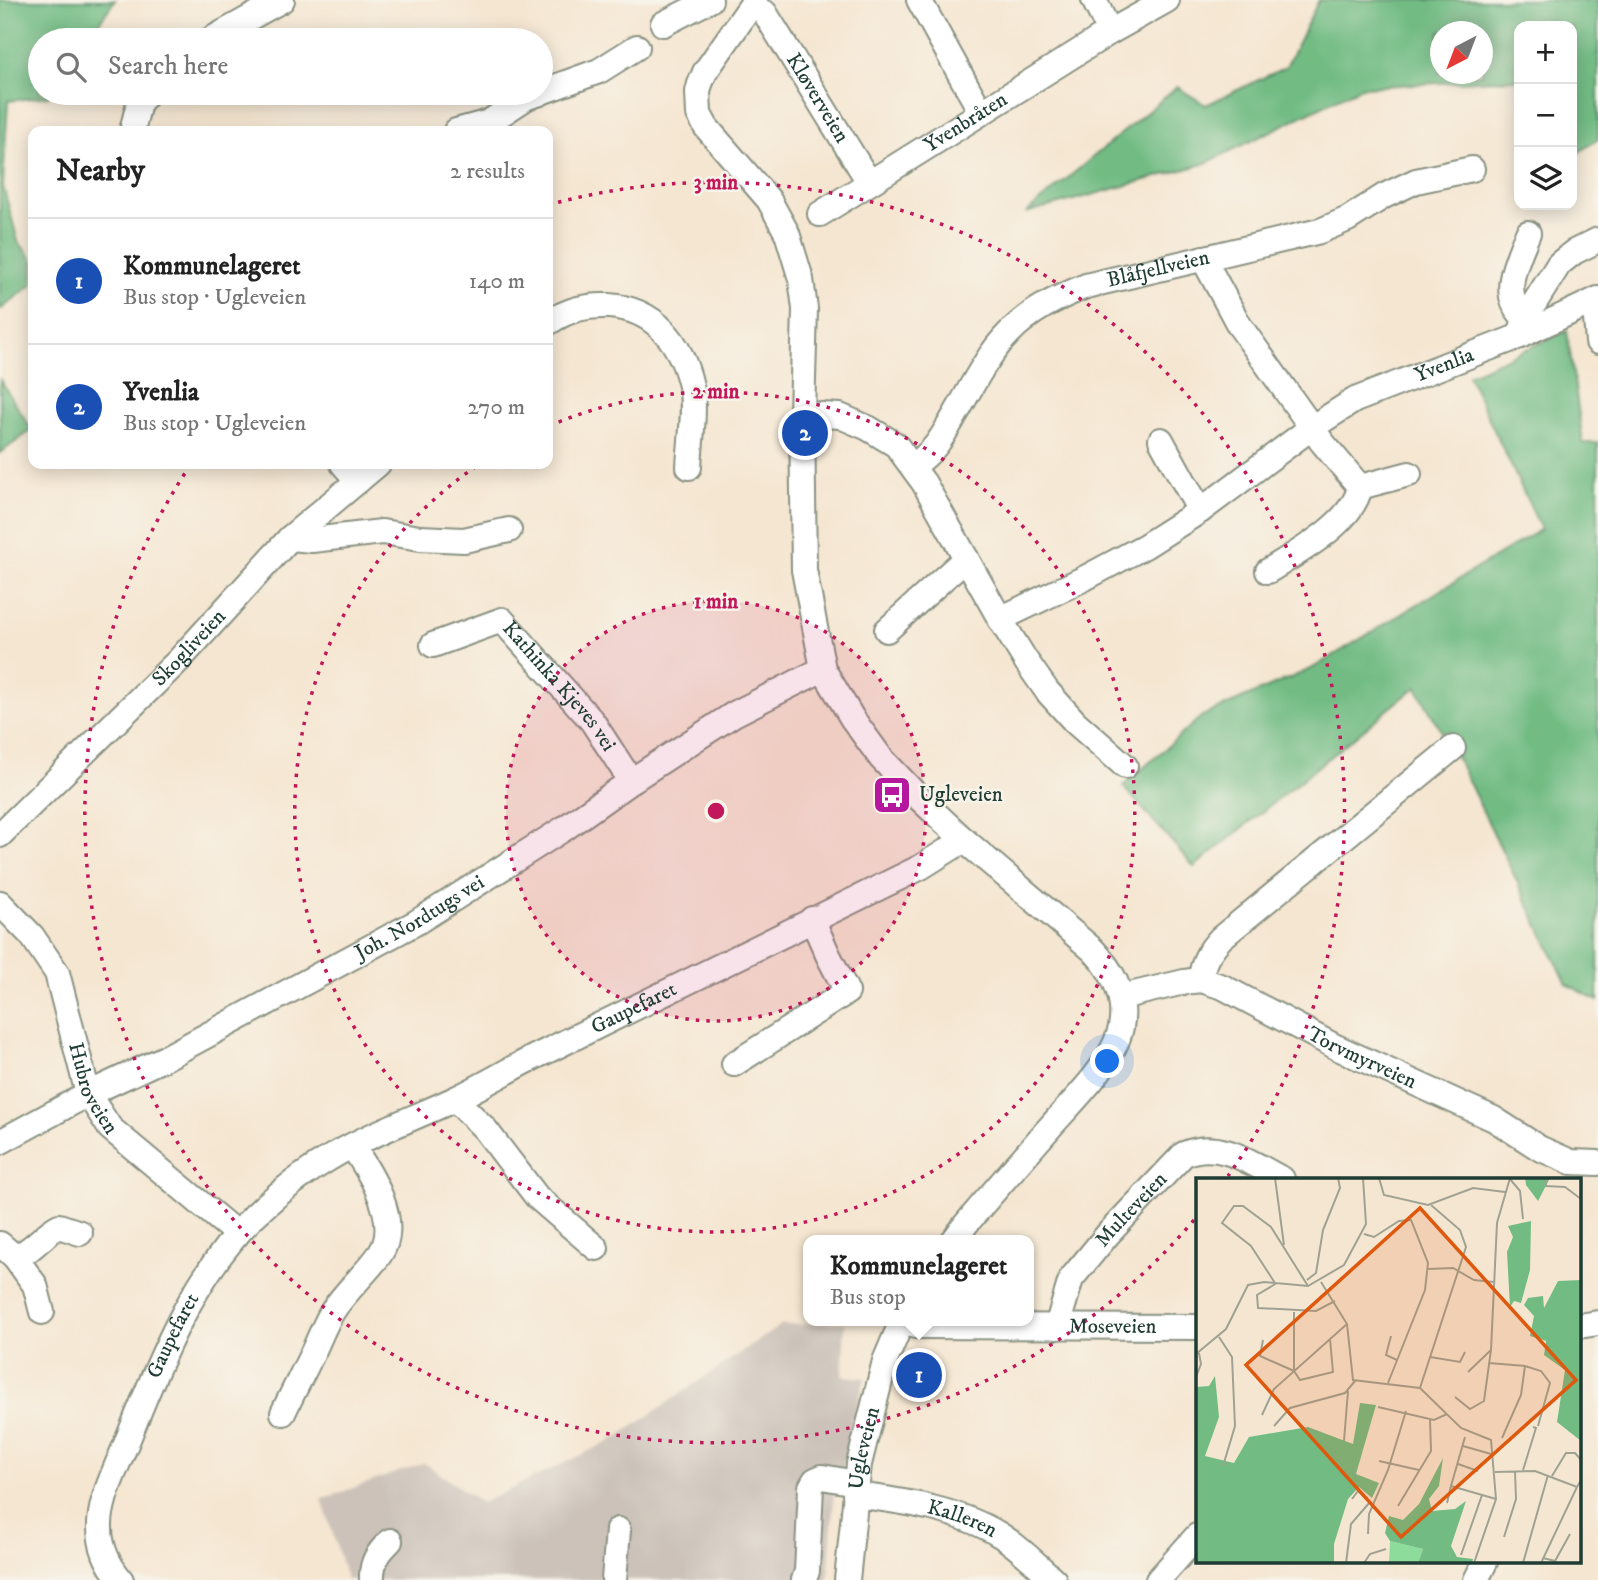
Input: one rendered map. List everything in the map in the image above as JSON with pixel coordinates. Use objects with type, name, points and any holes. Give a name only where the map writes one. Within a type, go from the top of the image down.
[{"type":"street","points":[[663,24],[710,0]]},
{"type":"street","points":[[717,0],[754,10],[705,72],[698,92],[699,114],[716,140],[769,200],[787,233],[801,279],[805,309],[802,414],[804,570],[824,669],[852,718],[881,758],[964,840],[1078,935],[1113,974],[1121,997],[1121,1030],[1109,1056],[958,1235]]},
{"type":"street","points":[[919,0],[981,112]]},
{"type":"street","points":[[1094,0],[1110,32]]},
{"type":"street","name":"Yvenbråten","points":[[820,214],[1110,32],[1167,0]]},
{"type":"street","points":[[232,28],[281,1]]},
{"type":"street","name":"Kløverveien","points":[[754,10],[869,183]]},
{"type":"street","points":[[553,88],[599,71],[637,47]]},
{"type":"street","points":[[133,126],[138,105]]},
{"type":"street","points":[[474,126],[489,122],[515,105]]},
{"type":"street","name":"Blåfjellveien","points":[[913,467],[938,444],[987,362],[1007,335],[1026,317],[1055,299],[1086,286],[1320,231],[1348,219],[1384,196],[1416,181],[1472,169]]},
{"type":"street","points":[[1522,328],[1513,303],[1511,280],[1528,233]]},
{"type":"street","points":[[1522,328],[1559,264],[1574,252],[1598,240]]},
{"type":"street","points":[[1203,258],[1238,325],[1311,428],[1360,487]]},
{"type":"street","points":[[553,320],[576,309],[611,306],[639,312],[654,321],[675,346],[692,389],[689,467]]},
{"type":"street","name":"Yvenlia","points":[[1000,619],[1144,546],[1200,511],[1311,428],[1355,400],[1522,328],[1594,317]]},
{"type":"street","points":[[802,414],[840,416],[868,428],[896,445],[924,483],[1000,619],[1047,691],[1074,722],[1125,766]]},
{"type":"street","points":[[1161,440],[1200,511]]},
{"type":"street","name":"Skogliveien","points":[[0,835],[179,660],[350,472]]},
{"type":"street","points":[[1360,487],[1409,474]]},
{"type":"street","points":[[1268,571],[1321,536],[1343,517],[1355,503],[1360,487]]},
{"type":"street","points":[[290,538],[312,540],[382,532],[420,538],[464,540],[509,530]]},
{"type":"street","points":[[887,630],[966,558]]},
{"type":"street","name":"Kathinka Kjeves vei","points":[[433,645],[502,620],[592,722],[631,780]]},
{"type":"street","name":"Joh. Nordtugs vei","points":[[0,1142],[88,1094],[165,1058],[416,922],[565,828],[631,780],[734,714],[824,669]]},
{"type":"street","points":[[1121,997],[1201,980],[1206,957],[1221,938],[1453,748]]},
{"type":"street","name":"Gaupefaret","points":[[121,1580],[106,1559],[101,1543],[101,1508],[142,1404],[179,1322],[212,1267],[254,1216],[298,1180],[352,1146],[455,1099],[921,867],[964,840]]},
{"type":"street","name":"Hubroveien","points":[[0,903],[32,936],[57,974],[88,1094],[110,1128],[237,1234]]},
{"type":"street","points":[[734,1065],[847,992],[812,919]]},
{"type":"street","name":"Torvmyrveien","points":[[1201,980],[1223,987],[1336,1047],[1494,1119],[1539,1147],[1571,1161],[1598,1163]]},
{"type":"street","points":[[455,1099],[485,1129],[537,1197],[596,1248]]},
{"type":"street","points":[[283,1413],[325,1323],[346,1292],[379,1256],[387,1241],[386,1215],[379,1193],[366,1166],[352,1146]]},
{"type":"street","name":"Multeveien","points":[[1057,1327],[1070,1279],[1108,1234],[1184,1154],[1200,1149],[1223,1150],[1280,1178]]},
{"type":"street","points":[[7,1251],[23,1254],[51,1229],[59,1226],[80,1233]]},
{"type":"street","points":[[7,1251],[35,1285],[42,1312]]},
{"type":"street","points":[[1580,1326],[1598,1323]]},
{"type":"street","name":"Ugleveien","points":[[847,1580],[855,1489],[867,1429],[885,1361],[900,1326]]},
{"type":"street","name":"Moseveien","points":[[916,1326],[1196,1327]]},
{"type":"street","name":"Kalleren","points":[[804,1580],[807,1571],[811,1487],[815,1480],[822,1478],[965,1518],[1001,1535],[1054,1580]]},
{"type":"street","points":[[618,1530],[615,1580],[621,1580]]},
{"type":"street","points":[[1157,1580],[1196,1537]]},
{"type":"street","points":[[372,1580],[374,1560],[390,1541]]},
{"type":"street","points":[[1476,1580],[1485,1562]]},
{"type":"shaded area","points":[[781,1325],[845,1326],[842,1376],[865,1378],[834,1496],[828,1580],[347,1580],[322,1499],[424,1463],[482,1503],[616,1438]]},
{"type":"green space","points":[[0,0],[115,0],[95,28],[28,28],[28,98],[8,101],[3,186],[18,241],[28,254],[28,288],[0,310]]},
{"type":"green space","points":[[1319,0],[1598,0],[1598,139],[1577,154],[1577,21],[1514,21],[1514,79],[1493,80],[1493,21],[1430,21],[1430,83],[1361,87],[1204,164],[1026,213],[1177,87],[1206,105],[1286,67]]},
{"type":"green space","points":[[1567,331],[1583,443],[1598,443],[1598,1001],[1567,984],[1459,762],[1416,687],[1194,867],[1123,786],[1202,716],[1311,669],[1541,529],[1468,375]]},
{"type":"green space","points":[[0,380],[28,424],[28,433],[0,453]]},
{"type":"place","name":"Yvenlia","points":[[805,433]]},
{"type":"place","name":"Ugleveien","points":[[892,795]]},
{"type":"place","name":"Kommunelageret","points":[[919,1375]]}]
